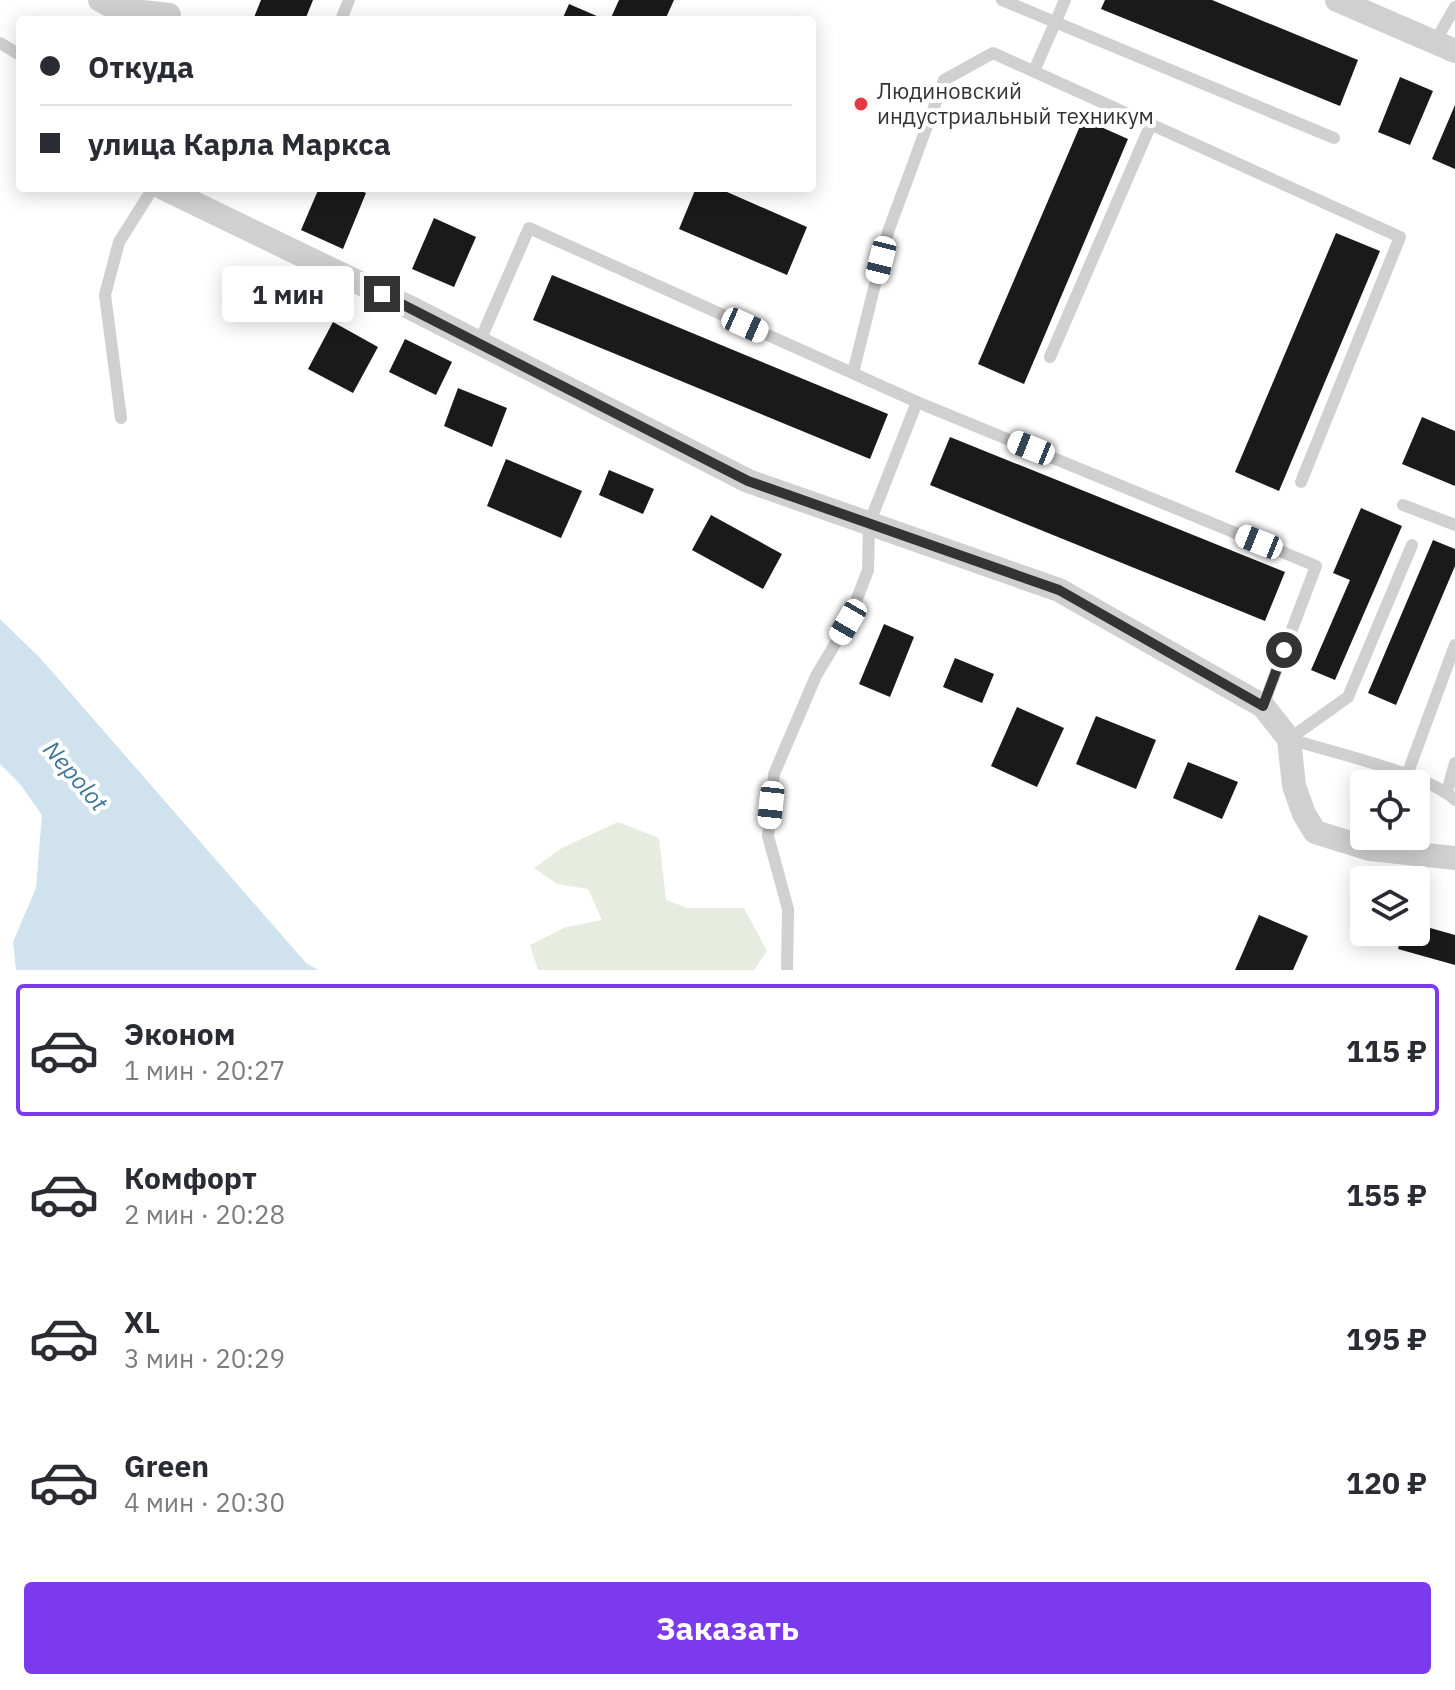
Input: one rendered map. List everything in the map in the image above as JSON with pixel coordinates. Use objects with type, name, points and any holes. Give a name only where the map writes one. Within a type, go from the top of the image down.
[{"type":"street","points":[[100,0],[117,9],[171,14]]},
{"type":"street","points":[[1337,0],[1445,46]]},
{"type":"street","points":[[171,192],[479,343],[748,481],[1059,590],[1263,706],[1289,739],[1294,786],[1304,814],[1315,832],[1370,849],[1455,858]]},
{"type":"lane","points":[[1002,0],[1334,138]]},
{"type":"lane","points":[[1034,71],[1065,0]]},
{"type":"lane","points":[[1445,46],[1455,7]]},
{"type":"lane","points":[[853,373],[888,232],[944,80],[993,53],[1400,237],[1301,482]]},
{"type":"lane","points":[[1050,357],[1151,124]]},
{"type":"lane","points":[[121,418],[105,295],[119,242],[150,192]]},
{"type":"lane","points":[[479,343],[529,228],[917,402],[1316,566],[1263,706]]},
{"type":"lane","points":[[787,970],[788,909],[768,836],[774,774],[816,676],[848,622],[868,570],[869,524],[917,402]]},
{"type":"lane","points":[[1403,505],[1455,525]]},
{"type":"lane","points":[[1289,739],[1348,697],[1412,545]]},
{"type":"lane","points":[[1409,770],[1455,645]]},
{"type":"lane","points":[[1289,739],[1391,770]]},
{"type":"lane","points":[[1430,786],[1451,796],[1455,763]]},
{"type":"shaded area","points":[[618,822],[659,838],[666,900],[688,908],[744,908],[767,951],[754,970],[538,970],[530,945],[566,927],[602,920],[588,889],[557,884],[534,868],[562,848]]},
{"type":"water","name":"Nepolot","points":[[0,619],[41,659],[306,963],[318,970],[16,970],[13,942],[36,888],[42,815],[20,784],[0,764]]},
{"type":"building","points":[[261,0],[313,0],[307,16],[255,16]]},
{"type":"building","points":[[619,0],[674,0],[667,16],[612,16]]},
{"type":"building","points":[[1105,0],[1212,0],[1358,60],[1340,106],[1101,9]]},
{"type":"building","points":[[569,4],[597,16],[564,16]]},
{"type":"building","points":[[1400,77],[1433,91],[1410,145],[1378,132]]},
{"type":"building","points":[[1455,105],[1455,169],[1432,159]]},
{"type":"building","points":[[1083,119],[1128,139],[1024,384],[978,364]]},
{"type":"building","points":[[317,192],[366,193],[343,249],[301,230]]},
{"type":"building","points":[[694,192],[727,192],[807,227],[787,275],[679,229]]},
{"type":"building","points":[[434,218],[476,237],[454,287],[412,269]]},
{"type":"building","points":[[1336,233],[1380,251],[1279,491],[1235,472]]},
{"type":"building","points":[[552,275],[888,414],[870,459],[533,320]]},
{"type":"building","points":[[333,322],[378,347],[353,393],[308,369]]},
{"type":"building","points":[[405,339],[452,362],[436,395],[389,372]]},
{"type":"building","points":[[458,388],[507,408],[492,447],[444,426]]},
{"type":"building","points":[[1422,417],[1455,431],[1455,486],[1402,464]]},
{"type":"building","points":[[950,437],[1285,572],[1265,621],[930,485]]},
{"type":"building","points":[[506,459],[582,491],[561,538],[487,506]]},
{"type":"building","points":[[609,470],[654,489],[643,514],[599,495]]},
{"type":"building","points":[[1361,508],[1402,526],[1335,680],[1311,670],[1350,580],[1333,573]]},
{"type":"building","points":[[711,515],[782,554],[763,589],[692,550]]},
{"type":"building","points":[[1433,540],[1455,549],[1455,566],[1396,705],[1368,693]]},
{"type":"building","points":[[884,624],[914,637],[890,697],[859,684]]},
{"type":"building","points":[[955,658],[994,674],[982,703],[943,687]]},
{"type":"building","points":[[1017,707],[1064,728],[1037,787],[991,766]]},
{"type":"building","points":[[1096,716],[1156,740],[1136,789],[1076,764]]},
{"type":"building","points":[[1188,762],[1238,782],[1222,819],[1173,798]]},
{"type":"building","points":[[1259,915],[1308,936],[1293,970],[1235,970]]},
{"type":"building","points":[[1430,928],[1455,935],[1455,965],[1398,949],[1399,946],[1430,946]]},
{"type":"place","name":"Людиновский индустриальный техникум","points":[[861,104]]},
{"type":"route","points":[[382,294],[748,481],[1059,590],[1263,706],[1284,650]]}]
